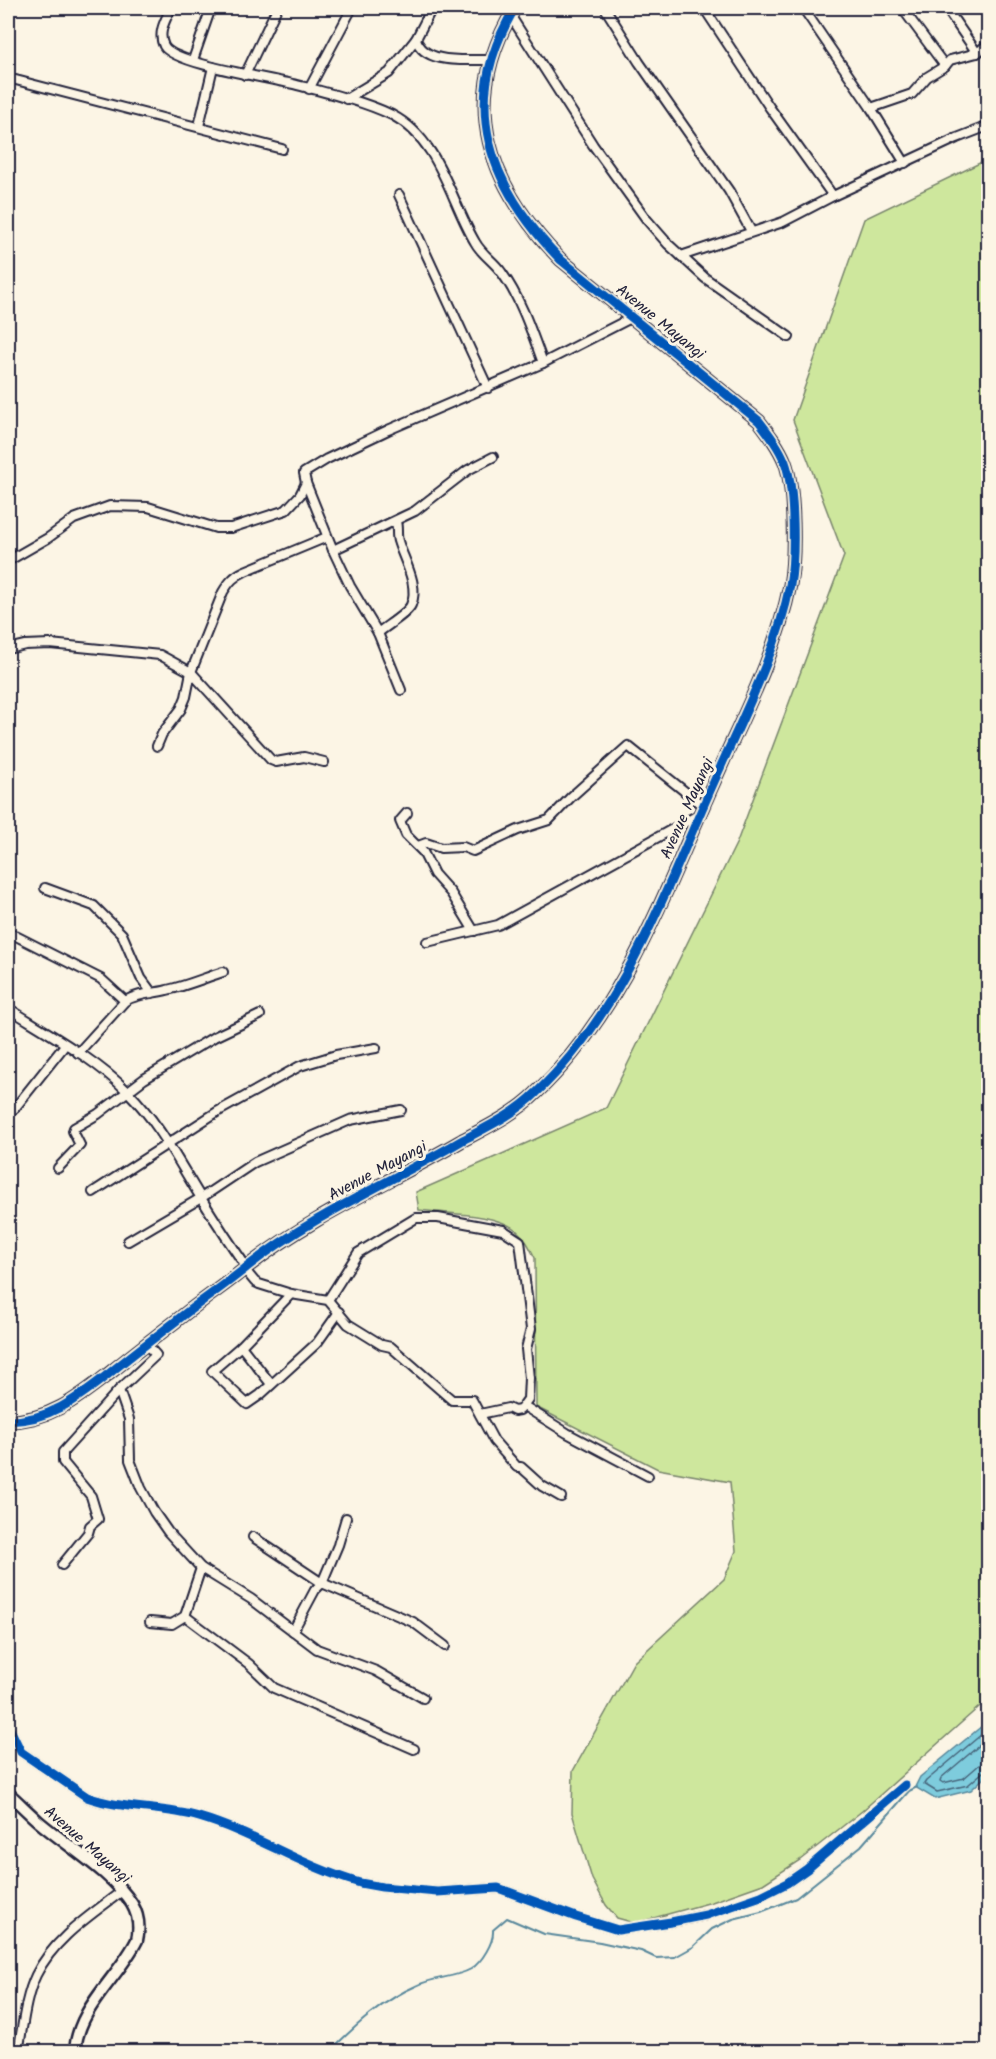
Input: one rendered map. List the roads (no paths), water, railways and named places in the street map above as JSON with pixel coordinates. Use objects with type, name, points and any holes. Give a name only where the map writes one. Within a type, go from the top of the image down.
[{"type":"street","points":[[171,8],[161,32],[162,43],[169,52],[213,67],[346,99],[378,109],[407,125],[433,155],[452,191],[473,240],[482,254],[501,271],[513,291],[530,327],[543,363]]},
{"type":"street","points":[[192,60],[211,8]]},
{"type":"street","points":[[245,75],[277,8]]},
{"type":"street","points":[[309,89],[352,8]]},
{"type":"street","points":[[346,99],[389,73],[416,39],[432,8]]},
{"type":"street","points":[[605,8],[639,62],[729,191],[751,231]]},
{"type":"street","points":[[704,8],[770,108],[833,196]]},
{"type":"street","points":[[803,8],[871,108],[905,163]]},
{"type":"street","points":[[902,8],[945,66]]},
{"type":"street","points":[[946,8],[977,53]]},
{"type":"street","points":[[512,11],[567,106],[647,220],[705,278],[789,336]]},
{"type":"street","name":"Avenue Mayangi","points":[[8,1422],[29,1420],[63,1407],[246,1269],[332,1210],[417,1167],[515,1110],[538,1092],[586,1038],[612,1001],[648,934],[771,652],[789,587],[792,548],[789,477],[785,462],[774,440],[759,421],[561,260],[526,220],[508,190],[492,153],[486,128],[485,96],[491,60],[512,11]]},
{"type":"street","points":[[416,39],[422,51],[430,55],[491,60]]},
{"type":"street","points":[[871,108],[912,94],[927,77],[945,66],[950,60],[977,53],[988,44]]},
{"type":"street","points":[[199,126],[213,67]]},
{"type":"street","points":[[8,78],[282,149]]},
{"type":"street","points":[[681,256],[783,222],[833,196],[988,126]]},
{"type":"street","points":[[399,195],[488,388]]},
{"type":"street","points":[[401,690],[378,633],[350,586],[327,537],[304,473],[327,459],[543,363],[633,317]]},
{"type":"street","points":[[333,550],[415,512],[468,470],[494,457]]},
{"type":"street","points":[[8,561],[48,538],[74,519],[110,506],[144,506],[216,528],[231,528],[286,510],[300,495],[306,483]]},
{"type":"street","points":[[378,633],[408,609],[412,601],[413,589],[405,559],[396,538],[398,530],[396,522]]},
{"type":"street","points":[[157,746],[162,734],[181,710],[191,672],[223,592],[235,576],[327,537]]},
{"type":"street","points":[[8,650],[26,645],[50,644],[139,651],[160,655],[191,672],[271,760],[276,762],[304,757],[324,762]]},
{"type":"street","points":[[418,846],[426,843],[441,848],[463,847],[473,851],[518,830],[547,822],[571,797],[628,746],[701,810],[498,925],[427,942]]},
{"type":"street","points":[[406,813],[400,822],[406,835],[418,846],[434,874],[451,893],[474,931]]},
{"type":"street","points":[[45,888],[94,906],[122,934],[141,978],[152,993]]},
{"type":"street","points":[[8,932],[101,979],[125,1001]]},
{"type":"street","points":[[78,1053],[125,1001],[138,994],[168,990],[223,972]]},
{"type":"street","points":[[8,1020],[11,1010],[99,1067],[128,1092],[169,1143],[246,1269],[259,1284],[291,1294],[328,1300],[346,1322],[375,1341],[391,1347],[454,1401],[472,1400],[494,1441],[517,1467],[521,1467],[542,1486],[561,1497]]},
{"type":"street","points":[[58,1168],[80,1145],[73,1129],[98,1114],[144,1078],[214,1036],[260,1015]]},
{"type":"street","points":[[14,1109],[65,1045]]},
{"type":"street","points":[[93,1192],[217,1112],[304,1064],[336,1055],[376,1048]]},
{"type":"street","points":[[129,1241],[201,1198],[255,1162],[356,1118],[401,1110]]},
{"type":"street","points":[[328,1300],[358,1253],[416,1218],[438,1218],[503,1230],[520,1241],[531,1329],[526,1349],[529,1378],[528,1399],[520,1410],[514,1411],[508,1408],[480,1414]]},
{"type":"street","points":[[291,1294],[241,1346],[212,1371],[247,1404],[317,1343],[339,1312]]},
{"type":"street","points":[[62,1565],[88,1533],[90,1526],[98,1519],[91,1496],[63,1462],[63,1452],[119,1390],[156,1355],[146,1344]]},
{"type":"street","points":[[241,1346],[271,1384]]},
{"type":"street","points":[[119,1390],[129,1419],[130,1461],[141,1488],[168,1532],[201,1568],[251,1599],[317,1650],[376,1671],[423,1698]]},
{"type":"street","points":[[524,1406],[567,1433],[648,1476]]},
{"type":"street","points":[[293,1631],[315,1590],[322,1583],[338,1545],[346,1518]]},
{"type":"street","points":[[253,1537],[322,1583],[413,1622],[445,1646]]},
{"type":"street","points":[[150,1622],[172,1624],[185,1616],[201,1568]]},
{"type":"street","points":[[185,1616],[249,1664],[274,1688],[414,1749]]},
{"type":"street","points":[[8,1725],[21,1752],[87,1797],[99,1801],[162,1809],[201,1817],[360,1883],[437,1892],[498,1888],[618,1930],[706,1915],[761,1896],[787,1883],[807,1869],[905,1785]]},
{"type":"street","name":"Avenue Mayangi","points":[[8,1793],[122,1891],[133,1905],[138,1918],[137,1940],[83,2020],[75,2042],[75,2052]]},
{"type":"street","points":[[18,2052],[28,2000],[36,1976],[44,1962],[77,1926],[122,1891]]},
{"type":"water","points":[[988,1721],[988,1774],[971,1790],[935,1799],[915,1787],[920,1777]]},
{"type":"waterway","points":[[329,2052],[360,2023],[393,1998],[424,1982],[471,1969],[486,1951],[492,1940],[493,1930],[507,1918],[544,1934],[600,1942],[641,1951],[656,1958],[675,1957],[693,1947],[712,1929],[733,1919],[761,1912],[796,1898],[861,1846],[909,1791],[917,1787]]}]
